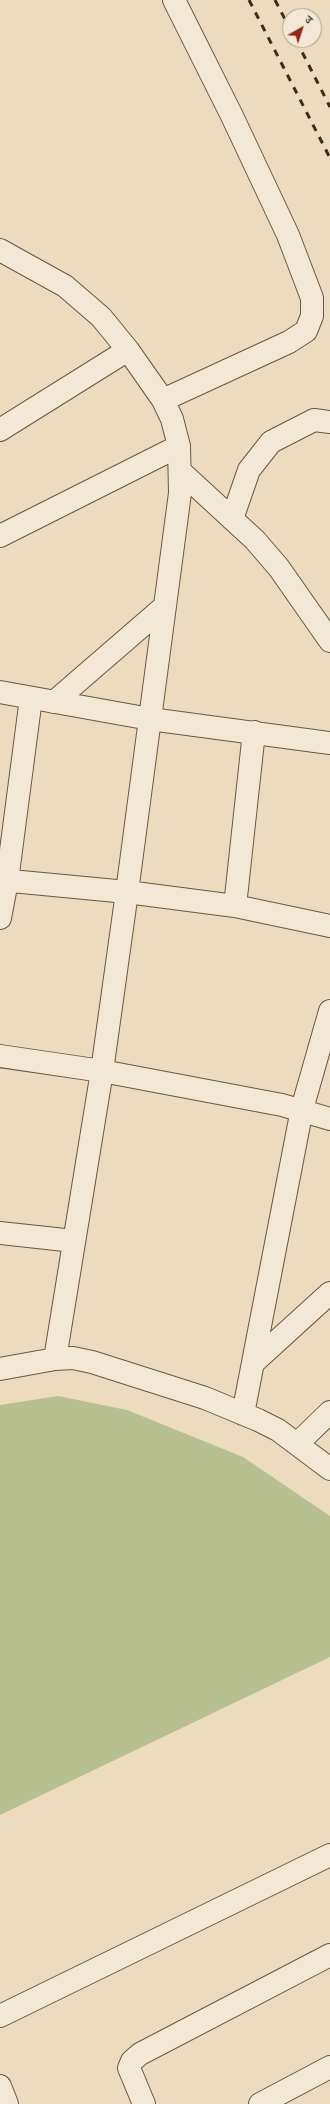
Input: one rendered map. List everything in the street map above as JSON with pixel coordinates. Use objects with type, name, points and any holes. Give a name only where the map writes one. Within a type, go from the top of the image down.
[{"type":"street","points":[[163,400],[289,342],[306,331],[312,316],[312,298],[288,235],[232,116],[174,0]]},
{"type":"street","points":[[5,258],[65,286],[81,298],[101,317],[128,350],[163,400],[172,419],[180,446],[180,493],[127,892],[102,1071],[54,1359]]},
{"type":"street","points":[[0,430],[128,350]]},
{"type":"street","points":[[232,519],[249,470],[271,442],[314,420],[330,422]]},
{"type":"street","points":[[0,536],[180,446]]},
{"type":"street","points":[[180,471],[255,540],[323,617],[330,641]]},
{"type":"street","points":[[54,702],[165,606]]},
{"type":"street","points":[[0,692],[150,719],[330,743]]},
{"type":"street","points":[[0,918],[3,880],[31,698]]},
{"type":"street","points":[[235,906],[254,732]]},
{"type":"street","points":[[3,880],[127,892],[235,906],[330,926]]},
{"type":"street","points":[[243,1414],[302,1109],[330,1012]]},
{"type":"street","points":[[0,1056],[102,1071],[302,1109],[330,1119]]},
{"type":"street","points":[[0,1233],[74,1241]]},
{"type":"street","points":[[253,1363],[330,1293]]},
{"type":"street","points":[[0,1368],[54,1359],[73,1358],[92,1362],[205,1398],[243,1414],[278,1430],[330,1469]]},
{"type":"street","points":[[297,1444],[330,1412]]},
{"type":"street","points":[[0,2016],[330,1855]]},
{"type":"street","points":[[144,2104],[129,2068],[132,2061],[140,2054],[330,1955]]},
{"type":"street","points":[[260,2104],[330,2067]]},
{"type":"street","points":[[0,2086],[7,2104]]},
{"type":"green space","points":[[58,1396],[127,1410],[243,1457],[330,1516],[330,1657],[0,1815],[0,1405]]},
{"type":"railway","points":[[249,0],[330,158]]},
{"type":"railway","points":[[275,0],[282,14]]},
{"type":"railway","points":[[300,48],[330,107]]}]
